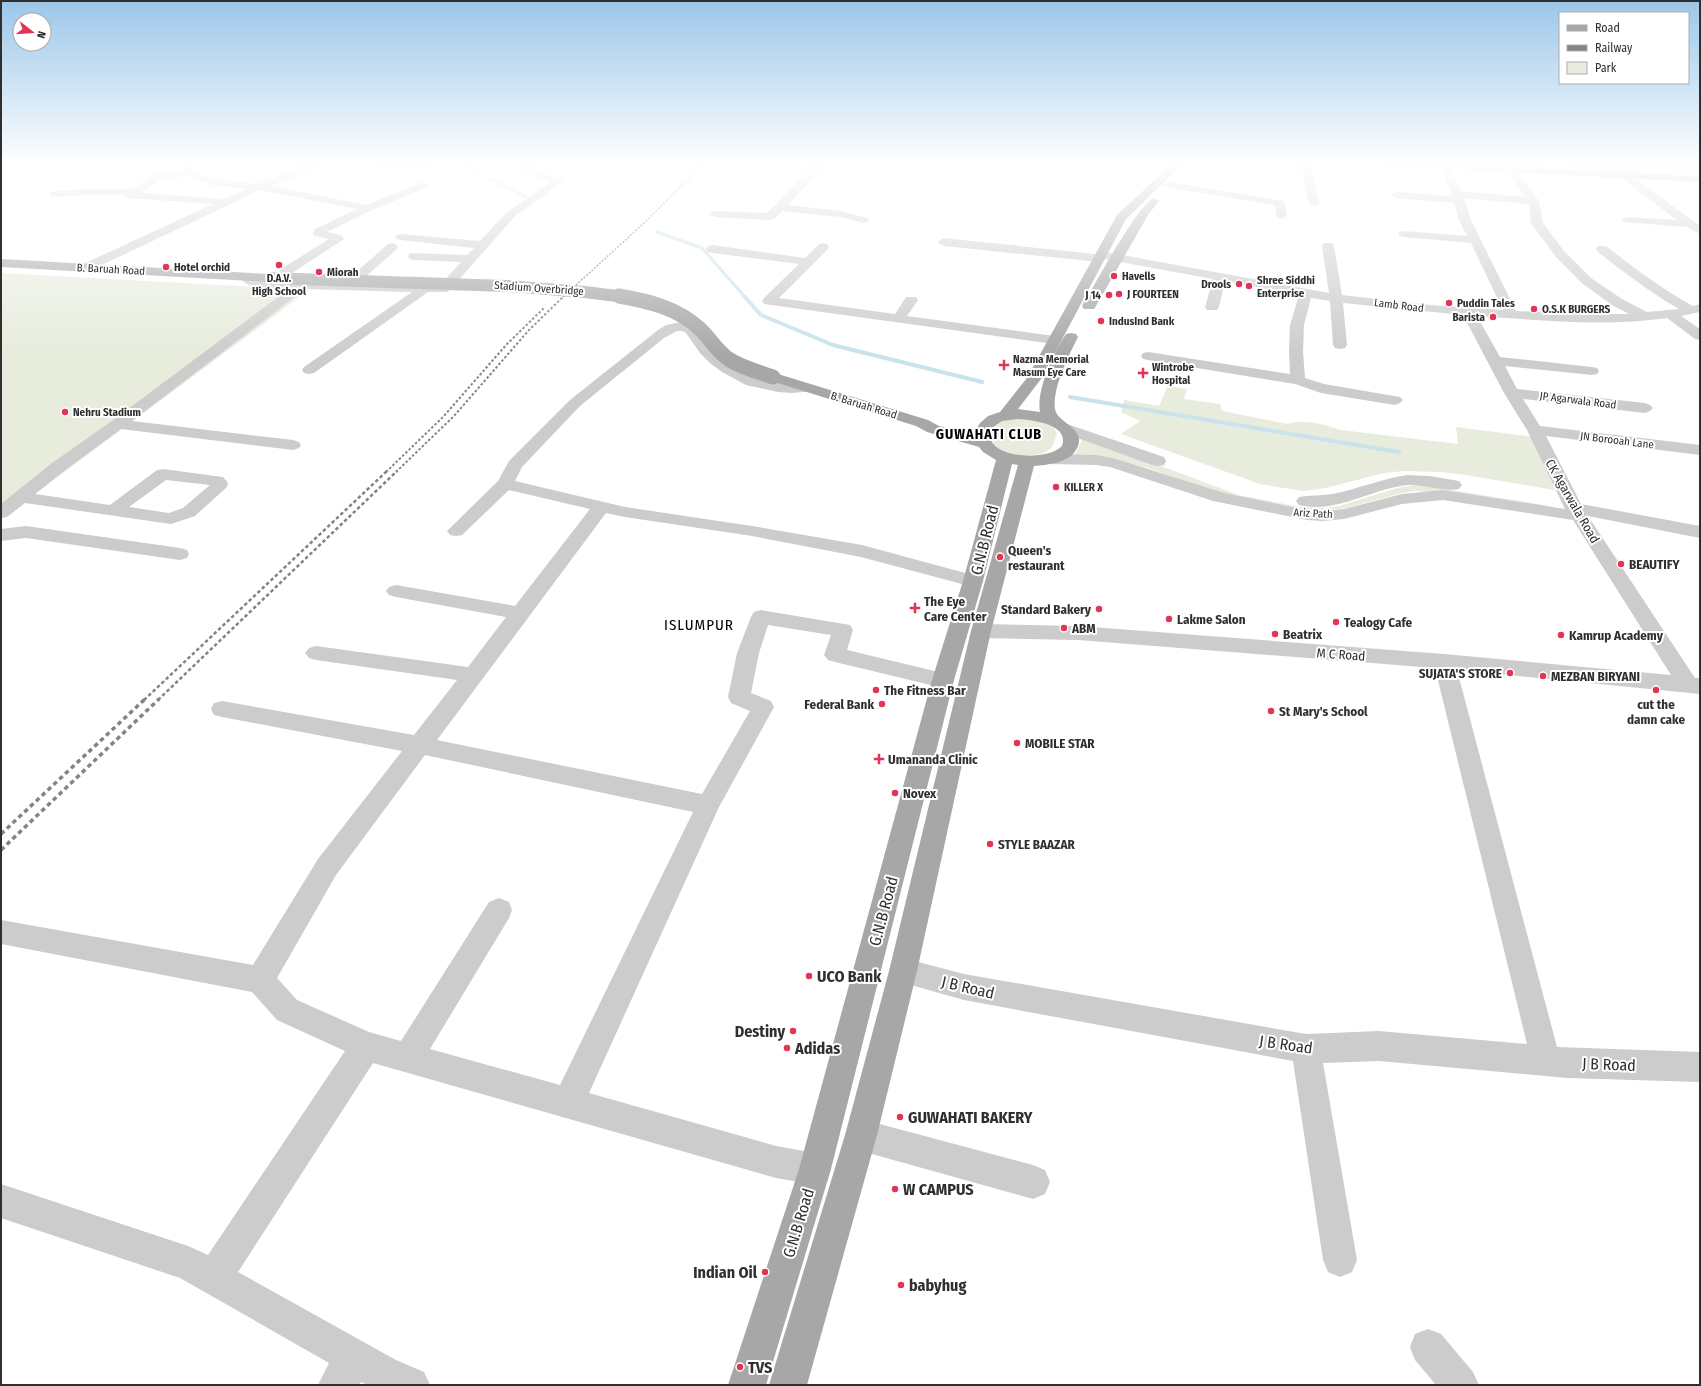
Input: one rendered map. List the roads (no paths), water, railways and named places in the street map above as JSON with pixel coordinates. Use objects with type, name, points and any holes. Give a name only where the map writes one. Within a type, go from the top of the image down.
[{"type":"main road","points":[[1006,415],[1027,389],[1116,227]]},
{"type":"main road","points":[[1060,425],[1031,414],[1006,415],[987,424],[982,430],[982,438],[984,443],[994,452],[1027,459],[1060,456],[1067,451],[1071,445],[1071,438],[1060,425],[1047,410],[1047,399],[1064,348],[1135,227]]},
{"type":"main road","name":"B. Baruah Road","points":[[1,263],[245,277]]},
{"type":"main road","name":"Stadium Overbridge","points":[[245,277],[488,284],[600,293],[634,298],[660,305],[680,314],[695,324],[715,348],[726,358],[740,365],[806,388]]},
{"type":"main road","name":"B. Baruah Road","points":[[806,388],[922,423],[933,429],[984,443]]},
{"type":"main road","name":"B. Baruah Road","points":[[922,423],[987,424]]},
{"type":"main road","name":"G.N.B Road","points":[[747,1385],[815,1169],[943,680],[973,581],[1027,459]]},
{"type":"main road","name":"G.N.B Road","points":[[791,1384],[861,1135],[903,971],[960,714],[1027,459]]},
{"type":"street","points":[[84,268],[173,227]]},
{"type":"street","points":[[285,272],[338,239],[337,237],[319,234],[319,231],[328,227]]},
{"type":"street","points":[[245,277],[254,283],[300,286],[443,289],[500,227]]},
{"type":"street","points":[[1469,227],[1512,315]]},
{"type":"street","points":[[1540,227],[1560,254],[1587,281],[1616,302],[1647,317]]},
{"type":"street","points":[[1685,227],[1696,228]]},
{"type":"street","points":[[1404,234],[1476,240]]},
{"type":"street","points":[[402,237],[484,245]]},
{"type":"street","name":"Lamb Road","points":[[944,242],[1118,258],[1336,298],[1468,312],[1559,318],[1647,317],[1696,309]]},
{"type":"street","points":[[360,275],[392,246]]},
{"type":"street","points":[[1328,246],[1336,298],[1340,345]]},
{"type":"street","points":[[823,247],[770,301],[1054,340]]},
{"type":"street","points":[[712,249],[808,262]]},
{"type":"street","points":[[1602,249],[1630,273],[1670,299],[1696,309]]},
{"type":"street","points":[[414,256],[471,259]]},
{"type":"street","points":[[245,277],[266,272],[454,277]]},
{"type":"street","points":[[1212,307],[1220,276]]},
{"type":"street","points":[[1,513],[58,467],[118,424],[300,286]]},
{"type":"street","points":[[309,370],[425,289]]},
{"type":"street","points":[[1298,380],[1296,351],[1297,325],[1306,292]]},
{"type":"street","points":[[899,318],[911,300]]},
{"type":"street","name":"CK Agarwala Road","points":[[1468,312],[1512,393],[1535,430],[1575,509],[1694,685]]},
{"type":"street","points":[[1670,314],[1700,336]]},
{"type":"street","points":[[456,531],[505,484],[515,466],[575,403],[663,332],[674,327],[685,327],[691,331],[704,349],[724,368],[734,375],[748,381],[783,389],[806,388]]},
{"type":"street","points":[[1148,356],[1298,380],[1321,388],[1396,400]]},
{"type":"street","points":[[1494,361],[1592,371]]},
{"type":"street","name":"JP Agarwala Road","points":[[1512,393],[1645,408]]},
{"type":"street","points":[[118,424],[293,445]]},
{"type":"street","name":"Ariz Path","points":[[1060,425],[1246,490],[1295,500],[1316,502],[1331,500],[1407,480],[1418,480],[1575,509]]},
{"type":"street","name":"JN Borooah Lane","points":[[1535,430],[1700,450]]},
{"type":"street","name":"Ariz Path","points":[[1027,459],[1096,460],[1113,463],[1219,497],[1262,507],[1323,516],[1344,514],[1402,499],[1443,495],[1575,509]]},
{"type":"street","points":[[21,497],[171,519],[189,512],[218,487],[219,483],[217,481],[162,474],[114,510]]},
{"type":"street","points":[[505,484],[625,512],[752,531],[862,551],[973,581]]},
{"type":"street","points":[[260,980],[327,867],[472,675],[602,507]]},
{"type":"street","points":[[1575,509],[1700,532]]},
{"type":"street","points":[[1,535],[26,532],[180,554]]},
{"type":"street","points":[[396,591],[520,613]]},
{"type":"street","points":[[568,1102],[708,805],[763,707],[739,697],[748,653],[761,617],[843,630],[835,655],[943,680]]},
{"type":"street","name":"M C Road","points":[[981,631],[1078,634],[1444,661],[1694,685]]},
{"type":"street","points":[[316,653],[472,675]]},
{"type":"street","points":[[1444,661],[1546,1061]]},
{"type":"street","points":[[222,709],[420,745],[708,805]]},
{"type":"street","points":[[408,1058],[499,910]]},
{"type":"street","points":[[1,932],[260,980],[287,1010],[366,1046],[776,1162],[815,1169]]},
{"type":"street","name":"J B Road","points":[[903,971],[964,987],[1306,1049],[1379,1046],[1546,1061],[1700,1068]]},
{"type":"street","points":[[213,1278],[366,1046]]},
{"type":"street","points":[[1306,1049],[1340,1260]]},
{"type":"street","points":[[861,1135],[1033,1182]]},
{"type":"street","points":[[1,1201],[188,1263],[213,1278],[346,1371],[384,1374],[411,1385]]},
{"type":"street","points":[[1428,1347],[1460,1385]]},
{"type":"waterway","points":[[657,232],[702,248],[745,297]]},
{"type":"waterway","points":[[744,296],[761,315],[833,345],[982,382]]},
{"type":"waterway","points":[[1070,397],[1399,452]]},
{"type":"railway","points":[[563,297],[640,227]]},
{"type":"railway","points":[[396,472],[454,416],[529,330],[564,296]]},
{"type":"railway","points":[[386,472],[443,417],[507,344],[545,307]]},
{"type":"railway","points":[[144,700],[387,471]]},
{"type":"railway","points":[[158,700],[397,471]]},
{"type":"railway","points":[[1,834],[145,699]]},
{"type":"railway","points":[[1,850],[159,699]]},
{"type":"place","name":"D.A.V. High School","points":[[279,265]]},
{"type":"place","name":"Hotel orchid","points":[[166,267]]},
{"type":"place","name":"Miorah","points":[[319,272]]},
{"type":"place","name":"Havells","points":[[1114,276]]},
{"type":"place","name":"Drools","points":[[1239,284]]},
{"type":"place","name":"Shree Siddhi Enterprise","points":[[1249,286]]},
{"type":"place","name":"J FOURTEEN","points":[[1119,294]]},
{"type":"place","name":"J 14","points":[[1109,295]]},
{"type":"place","name":"Puddin Tales","points":[[1449,303]]},
{"type":"place","name":"O.S.K BURGERS","points":[[1534,309]]},
{"type":"place","name":"Barista","points":[[1493,317]]},
{"type":"place","name":"IndusInd Bank","points":[[1101,321]]},
{"type":"place","name":"Nazma Memorial Masum Eye Care","points":[[1004,365]]},
{"type":"place","name":"Wintrobe Hospital","points":[[1143,373]]},
{"type":"place","name":"Nehru Stadium","points":[[65,412]]},
{"type":"place","name":"KILLER X","points":[[1056,487]]},
{"type":"place","name":"Queen's restaurant","points":[[1000,557]]},
{"type":"place","name":"BEAUTIFY","points":[[1621,564]]},
{"type":"place","name":"The Eye Care Center","points":[[915,608]]},
{"type":"place","name":"Standard Bakery","points":[[1099,609]]},
{"type":"place","name":"Lakme Salon","points":[[1169,619]]},
{"type":"place","name":"Tealogy Cafe","points":[[1336,622]]},
{"type":"place","name":"ABM","points":[[1064,628]]},
{"type":"place","name":"Beatrix","points":[[1275,634]]},
{"type":"place","name":"Kamrup Academy","points":[[1561,635]]},
{"type":"place","name":"SUJATA'S STORE","points":[[1510,673]]},
{"type":"place","name":"MEZBAN BIRYANI","points":[[1543,676]]},
{"type":"place","name":"The Fitness Bar","points":[[876,690]]},
{"type":"place","name":"cut the damn cake","points":[[1656,690]]},
{"type":"place","name":"Federal Bank","points":[[882,704]]},
{"type":"place","name":"St Mary's School","points":[[1271,711]]},
{"type":"place","name":"MOBILE STAR","points":[[1017,743]]},
{"type":"place","name":"Umananda Clinic","points":[[879,759]]},
{"type":"place","name":"Novex","points":[[895,793]]},
{"type":"place","name":"STYLE BAAZAR","points":[[990,844]]},
{"type":"place","name":"UCO Bank","points":[[809,976]]},
{"type":"place","name":"Destiny","points":[[793,1031]]},
{"type":"place","name":"Adidas","points":[[787,1048]]},
{"type":"place","name":"GUWAHATI BAKERY","points":[[900,1117]]},
{"type":"place","name":"W CAMPUS","points":[[895,1189]]},
{"type":"place","name":"Indian Oil","points":[[765,1272]]},
{"type":"place","name":"babyhug","points":[[901,1285]]},
{"type":"place","name":"TVS","points":[[740,1367]]},
{"type":"district","name":"GUWAHATI CLUB","points":[[989,434]]},
{"type":"district","name":"ISLUMPUR","points":[[699,625]]}]
